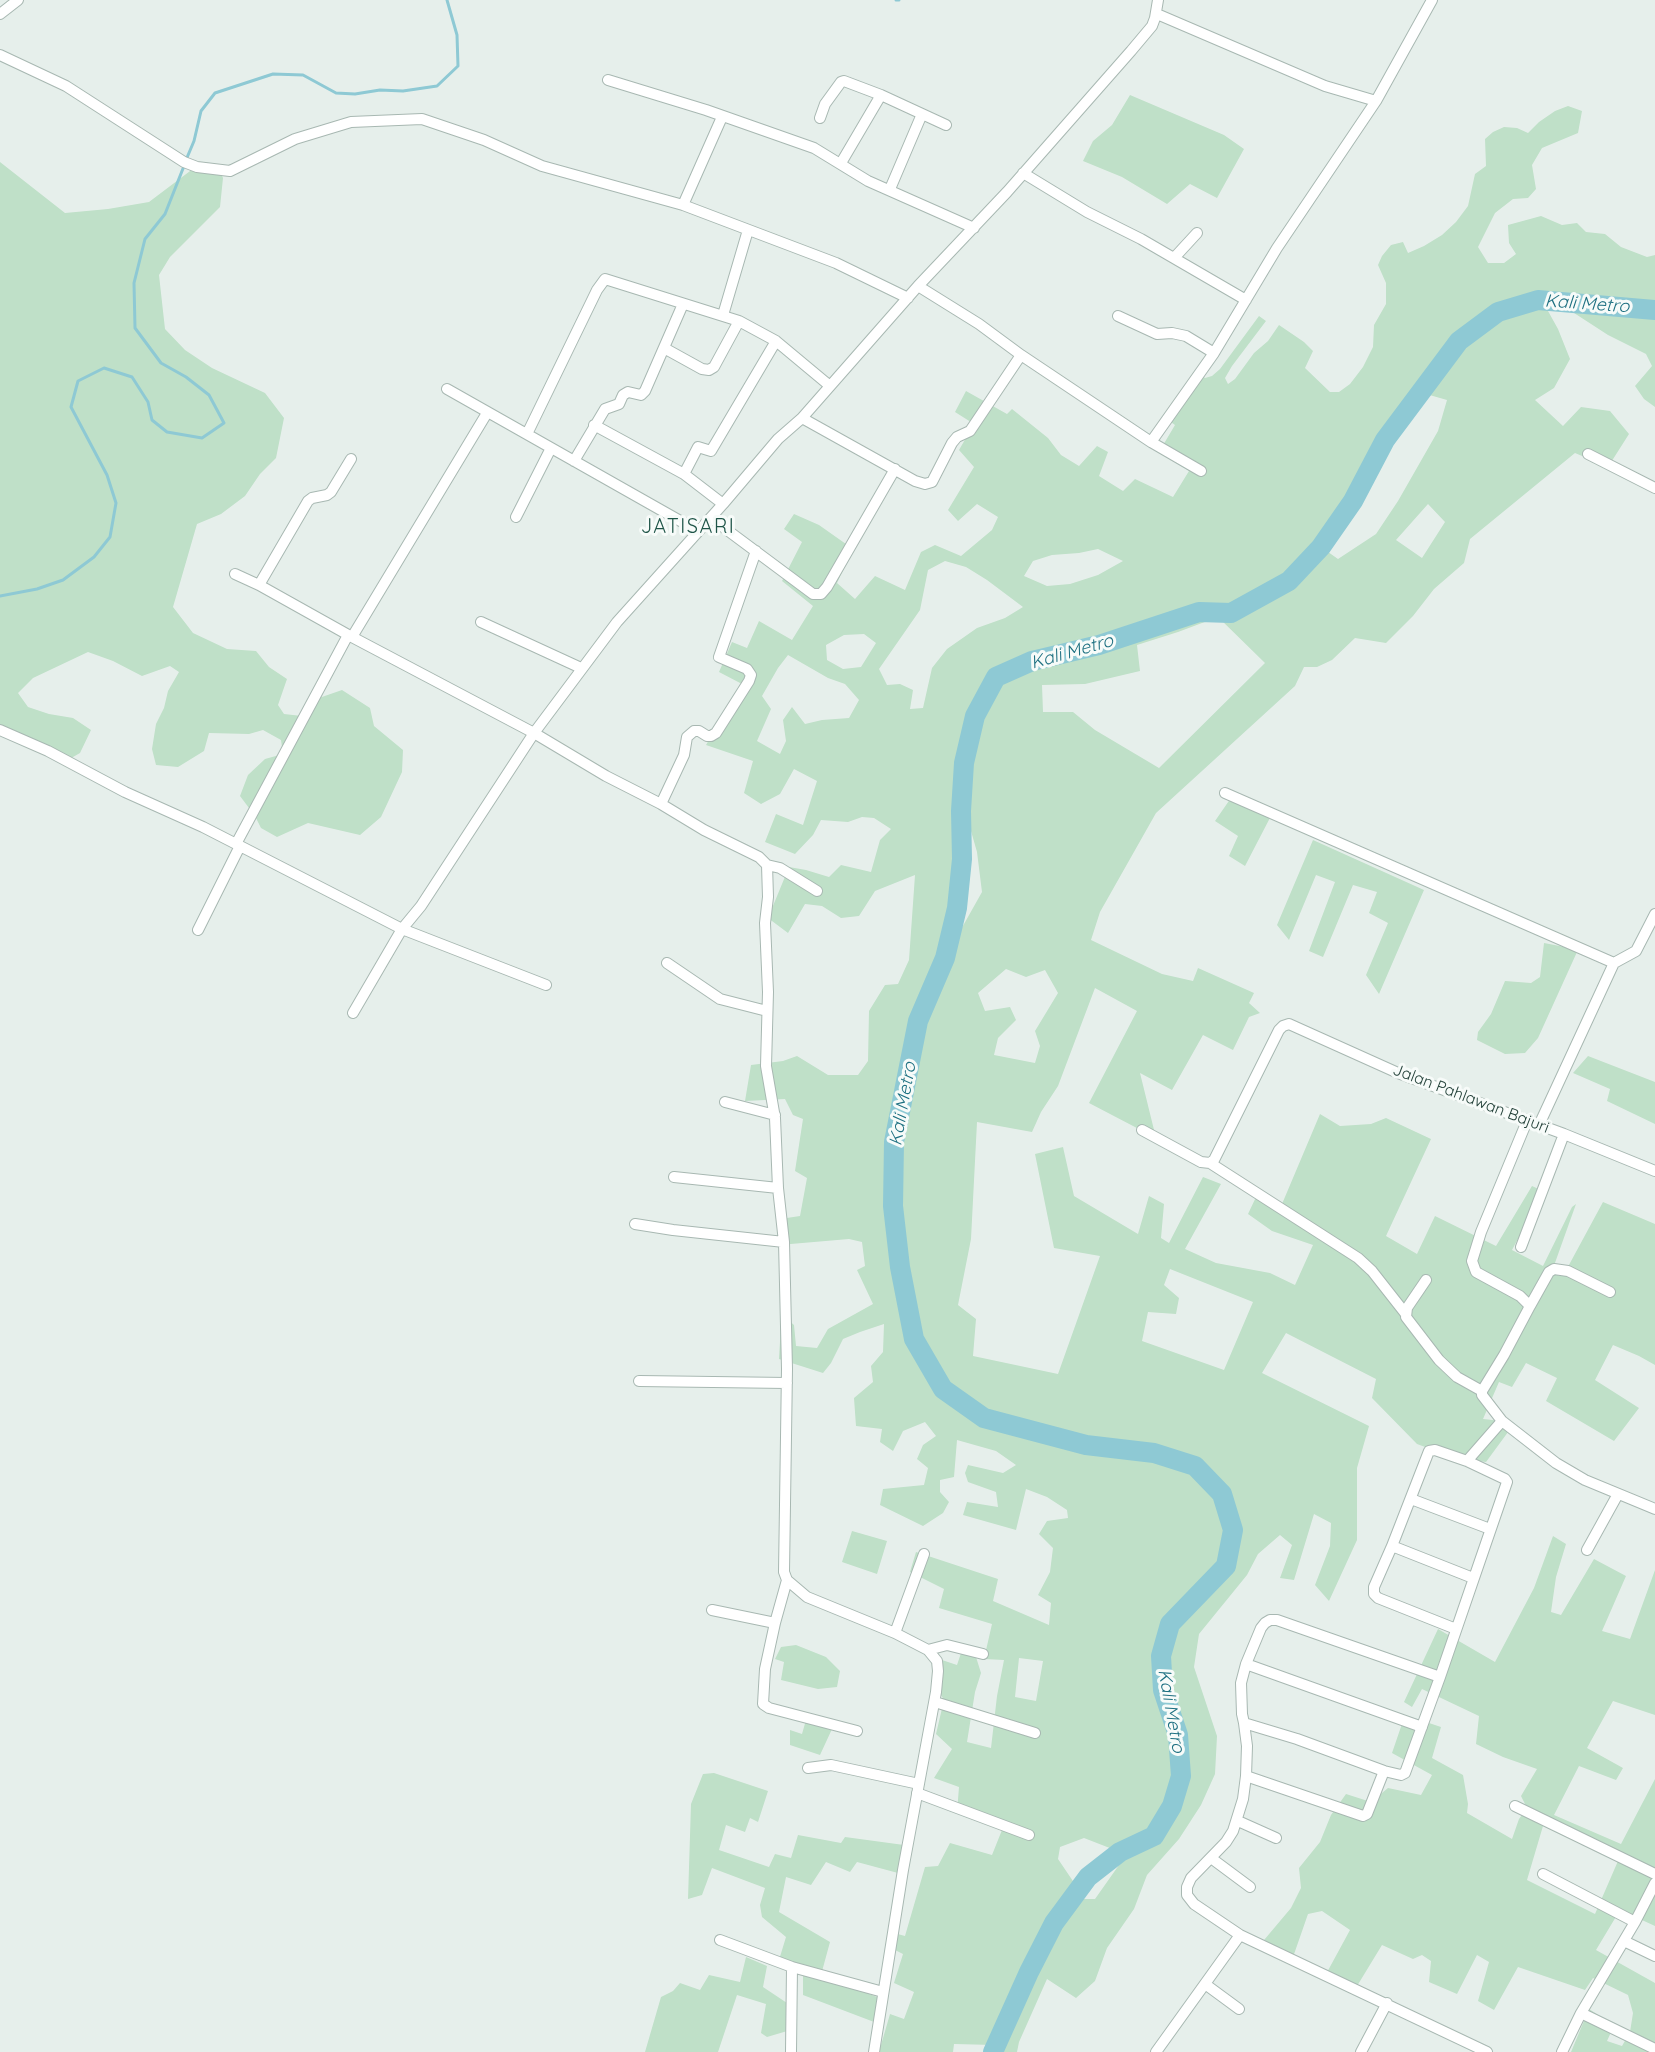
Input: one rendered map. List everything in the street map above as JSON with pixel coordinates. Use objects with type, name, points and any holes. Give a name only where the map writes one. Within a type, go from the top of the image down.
[{"type":"street","points":[[0,15],[18,0]]},
{"type":"street","points":[[1151,442],[1215,352],[1278,248],[1376,101],[1432,0]]},
{"type":"street","points":[[353,1013],[402,929],[421,906],[534,733],[617,622],[711,518],[778,439],[802,418],[1131,51],[1152,26],[1159,5],[1269,62],[1325,86],[1376,101]]},
{"type":"street","points":[[0,55],[66,86],[183,162],[206,169],[230,171],[295,139],[351,122],[422,119],[484,140],[542,166],[683,205],[836,263],[908,298]]},
{"type":"street","points":[[608,80],[706,110],[814,148],[868,180],[974,228]]},
{"type":"street","points":[[820,118],[825,104],[844,81],[881,95],[946,125]]},
{"type":"street","points":[[841,163],[881,95]]},
{"type":"street","points":[[890,189],[922,114]]},
{"type":"street","points":[[683,205],[722,117]]},
{"type":"street","points":[[1023,173],[1087,212],[1141,239],[1246,300]]},
{"type":"street","points":[[723,315],[748,230]]},
{"type":"street","points":[[1174,258],[1197,233]]},
{"type":"street","points":[[527,434],[603,280],[606,279],[739,321],[776,341],[830,386]]},
{"type":"street","points":[[918,286],[1151,442],[1201,471]]},
{"type":"street","points":[[574,461],[605,409],[619,404],[626,393],[643,394],[683,303]]},
{"type":"street","points":[[1118,316],[1157,334],[1172,333],[1186,336],[1215,352]]},
{"type":"street","points":[[664,348],[702,369],[709,370],[714,367],[739,321]]},
{"type":"street","points":[[684,474],[698,447],[711,451],[776,341]]},
{"type":"street","points":[[802,418],[915,481],[925,484],[932,482],[952,443],[957,437],[969,431],[1022,355]]},
{"type":"street","points":[[447,389],[698,531]]},
{"type":"street","points":[[198,930],[238,845],[350,636],[487,413]]},
{"type":"street","points":[[594,425],[684,474],[723,504]]},
{"type":"street","points":[[516,517],[550,448]]},
{"type":"street","points":[[1588,454],[1655,488]]},
{"type":"street","points":[[259,585],[308,501],[331,492],[351,459]]},
{"type":"street","points":[[711,518],[813,594],[821,594],[895,469]]},
{"type":"street","points":[[658,802],[677,772],[684,755],[687,737],[691,732],[699,731],[707,736],[716,733],[749,681],[751,675],[747,669],[719,657],[751,548]]},
{"type":"street","points":[[235,574],[534,733],[704,830],[759,857],[767,865],[769,872],[765,923],[768,992],[766,1066],[775,1115],[778,1188],[784,1242],[787,1383],[783,1565],[787,1580],[774,1623],[765,1669],[763,1704],[769,1708],[856,1731]]},
{"type":"street","points":[[481,622],[581,668]]},
{"type":"street","points":[[0,730],[48,751],[125,792],[238,845],[402,929],[546,985]]},
{"type":"street","points":[[1225,793],[1614,963]]},
{"type":"street","points":[[767,865],[780,868],[817,891]]},
{"type":"street","points":[[1539,1125],[1614,963],[1636,951],[1655,914]]},
{"type":"street","points":[[667,963],[720,999],[767,1011]]},
{"type":"street","name":"Jalan Pahlawan Bajuri","points":[[1210,1163],[1214,1160],[1279,1030],[1289,1024],[1398,1073],[1564,1134],[1655,1171]]},
{"type":"street","points":[[725,1102],[775,1115]]},
{"type":"street","points":[[1527,1121],[1481,1232],[1472,1261],[1476,1272],[1520,1296],[1530,1306]]},
{"type":"street","points":[[1142,1130],[1202,1162],[1210,1163],[1358,1258],[1372,1271],[1439,1360],[1457,1377],[1482,1391]]},
{"type":"street","points":[[1521,1247],[1564,1134]]},
{"type":"street","points":[[674,1178],[778,1188]]},
{"type":"street","points":[[635,1224],[693,1233],[784,1242]]},
{"type":"street","points":[[1610,1293],[1568,1271],[1554,1269],[1549,1272],[1482,1391],[1482,1395],[1502,1421],[1556,1463],[1585,1480],[1655,1509]]},
{"type":"street","points":[[1405,1313],[1426,1280]]},
{"type":"street","points":[[639,1381],[787,1383]]},
{"type":"street","points":[[1467,1461],[1502,1421]]},
{"type":"street","points":[[1244,1723],[1288,1736],[1384,1771],[1401,1775],[1405,1773],[1440,1677],[1507,1482],[1467,1461],[1429,1450],[1374,1587],[1374,1594],[1378,1598],[1456,1629]]},
{"type":"street","points":[[1587,1550],[1617,1494]]},
{"type":"street","points":[[1411,1499],[1490,1529]]},
{"type":"street","points":[[1392,1546],[1473,1578]]},
{"type":"street","points":[[896,1633],[924,1554]]},
{"type":"street","points":[[787,1580],[807,1597],[896,1633],[928,1650],[937,1661],[934,1702],[874,2052]]},
{"type":"street","points":[[712,1610],[774,1623]]},
{"type":"street","points":[[1440,1677],[1277,1620],[1265,1623],[1253,1645],[1241,1683],[1247,1746],[1244,1799],[1238,1821],[1226,1842],[1191,1878],[1187,1887],[1187,1895],[1194,1904],[1240,1935],[1487,2052]]},
{"type":"street","points":[[928,1650],[947,1645],[983,1654]]},
{"type":"street","points":[[1246,1664],[1422,1727]]},
{"type":"street","points":[[934,1702],[1035,1733]]},
{"type":"street","points":[[808,1768],[831,1765],[918,1789],[1029,1835]]},
{"type":"street","points":[[1246,1776],[1364,1816],[1367,1814],[1384,1771]]},
{"type":"street","points":[[1515,1806],[1655,1874]]},
{"type":"street","points":[[1238,1821],[1276,1838]]},
{"type":"street","points":[[1211,1858],[1250,1887]]},
{"type":"street","points":[[1544,1874],[1635,1922]]},
{"type":"street","points":[[1562,2052],[1581,2013],[1635,1922],[1655,1883]]},
{"type":"street","points":[[1156,2052],[1240,1935]]},
{"type":"street","points":[[720,1940],[792,1967],[883,1992]]},
{"type":"street","points":[[1624,1941],[1655,1956]]},
{"type":"street","points":[[791,2052],[792,1967]]},
{"type":"street","points":[[1205,1984],[1239,2009]]},
{"type":"street","points":[[1361,2052],[1387,2003]]},
{"type":"street","points":[[1581,2013],[1655,2049]]},
{"type":"green space","points":[[1130,95],[1224,135],[1244,149],[1217,198],[1190,184],[1167,204],[1122,177],[1083,161],[1093,141],[1112,125]]},
{"type":"green space","points":[[1568,106],[1582,111],[1578,133],[1542,148],[1532,165],[1536,189],[1528,198],[1513,199],[1495,213],[1478,247],[1488,263],[1504,263],[1516,254],[1509,243],[1508,225],[1541,216],[1562,225],[1577,223],[1586,232],[1605,234],[1621,247],[1647,257],[1655,255],[1655,407],[1644,399],[1635,386],[1652,366],[1646,354],[1608,335],[1571,311],[1548,311],[1570,359],[1554,388],[1535,400],[1563,426],[1581,407],[1610,411],[1629,434],[1608,467],[1575,453],[1470,539],[1464,563],[1434,589],[1413,616],[1386,643],[1355,638],[1332,660],[1317,667],[1304,667],[1295,686],[1156,813],[1100,912],[1091,940],[1162,974],[1193,981],[1198,968],[1254,993],[1249,1003],[1260,1013],[1249,1017],[1233,1050],[1203,1035],[1172,1090],[1140,1073],[1156,1138],[1089,1103],[1137,1011],[1095,988],[1058,1086],[1041,1112],[1032,1132],[977,1122],[971,1239],[958,1305],[976,1319],[973,1356],[1058,1374],[1100,1256],[1054,1248],[1035,1154],[1063,1147],[1074,1196],[1138,1234],[1149,1196],[1164,1204],[1161,1238],[1169,1243],[1203,1177],[1221,1184],[1185,1249],[1216,1263],[1270,1273],[1295,1285],[1313,1245],[1272,1231],[1248,1214],[1257,1195],[1282,1204],[1320,1114],[1340,1126],[1371,1124],[1386,1118],[1431,1139],[1386,1236],[1417,1254],[1435,1216],[1496,1246],[1532,1186],[1543,1191],[1512,1250],[1543,1266],[1572,1207],[1576,1204],[1551,1274],[1563,1276],[1603,1202],[1655,1224],[1655,1365],[1613,1345],[1595,1380],[1639,1408],[1614,1441],[1546,1401],[1557,1378],[1526,1363],[1512,1387],[1499,1382],[1483,1419],[1502,1421],[1511,1428],[1486,1462],[1455,1458],[1417,1444],[1372,1398],[1376,1379],[1286,1333],[1262,1373],[1369,1426],[1357,1468],[1357,1540],[1329,1601],[1315,1585],[1330,1546],[1331,1523],[1314,1514],[1294,1580],[1280,1578],[1292,1545],[1280,1535],[1258,1554],[1247,1575],[1199,1634],[1194,1667],[1217,1736],[1215,1774],[1201,1805],[1179,1839],[1147,1875],[1134,1909],[1107,1948],[1095,1981],[1076,1998],[1047,1979],[1019,2042],[1017,2052],[993,2052],[994,2045],[954,2044],[953,2052],[879,2052],[890,2014],[904,2019],[914,1992],[894,1983],[903,1954],[889,1947],[894,1933],[905,1936],[925,1867],[938,1866],[950,1843],[992,1855],[1002,1830],[957,1812],[959,1787],[934,1778],[952,1749],[936,1734],[944,1700],[941,1695],[942,1660],[957,1665],[961,1653],[976,1657],[981,1673],[975,1692],[967,1742],[991,1748],[1004,1660],[984,1659],[992,1624],[939,1608],[944,1589],[910,1572],[916,1552],[998,1579],[993,1601],[1049,1625],[1051,1603],[1038,1595],[1050,1572],[1053,1548],[1039,1534],[1047,1521],[1068,1518],[1067,1510],[1047,1497],[1026,1489],[1016,1530],[963,1515],[967,1502],[998,1507],[996,1492],[968,1482],[965,1473],[968,1465],[1003,1473],[1016,1465],[996,1451],[957,1440],[954,1477],[940,1480],[940,1492],[949,1502],[943,1513],[923,1526],[880,1505],[883,1489],[924,1485],[928,1468],[917,1459],[923,1445],[936,1436],[925,1422],[903,1431],[893,1451],[880,1442],[882,1429],[856,1426],[854,1398],[873,1382],[871,1366],[883,1352],[884,1324],[843,1339],[831,1363],[823,1373],[779,1359],[781,1324],[786,1318],[794,1325],[796,1346],[817,1348],[828,1329],[873,1304],[857,1270],[865,1266],[862,1242],[849,1239],[779,1245],[780,1219],[800,1216],[807,1178],[795,1171],[803,1119],[793,1115],[785,1099],[745,1101],[751,1065],[783,1061],[797,1056],[828,1075],[858,1075],[868,1061],[869,1011],[885,985],[898,984],[909,960],[915,875],[875,891],[859,916],[841,918],[822,906],[805,904],[788,933],[768,918],[789,867],[829,877],[841,865],[871,872],[880,840],[891,829],[874,818],[862,817],[848,822],[821,820],[813,835],[795,854],[765,842],[776,814],[803,825],[817,781],[794,769],[780,794],[761,804],[744,793],[753,761],[706,745],[742,684],[719,672],[732,642],[747,648],[759,621],[792,640],[813,606],[782,581],[802,542],[784,529],[794,514],[819,525],[853,549],[837,583],[855,599],[875,576],[905,590],[921,552],[935,545],[961,556],[992,530],[998,517],[977,504],[958,521],[948,510],[974,467],[959,450],[974,424],[955,412],[966,391],[1007,414],[1012,409],[1048,438],[1061,455],[1079,466],[1097,446],[1108,452],[1099,476],[1123,491],[1135,479],[1173,497],[1189,471],[1159,452],[1175,425],[1168,420],[1197,371],[1205,378],[1212,376],[1220,369],[1259,316],[1266,321],[1232,366],[1225,378],[1228,384],[1235,379],[1254,353],[1268,341],[1279,325],[1313,351],[1305,368],[1330,392],[1339,392],[1350,384],[1363,367],[1373,347],[1374,325],[1386,304],[1386,283],[1378,265],[1382,256],[1391,245],[1403,242],[1408,253],[1424,246],[1442,235],[1456,222],[1468,206],[1475,174],[1486,166],[1485,139],[1493,132],[1504,127],[1517,128],[1528,133],[1555,111]],"holes":[[[1419,392],[1447,400],[1438,431],[1398,501],[1376,534],[1338,559],[1321,547],[1353,501],[1385,440]],[[1428,504],[1445,522],[1422,558],[1396,540]],[[1098,549],[1123,561],[1098,575],[1070,584],[1047,586],[1024,576],[1033,561],[1052,555]],[[945,561],[966,567],[1023,607],[1005,618],[977,628],[947,649],[932,668],[923,708],[910,709],[913,690],[900,684],[887,685],[879,669],[920,610],[928,570]],[[1218,617],[1265,663],[1159,768],[1095,730],[1073,712],[1043,712],[1042,685],[1085,684],[1140,671],[1137,645]],[[864,634],[876,643],[861,667],[843,669],[827,660],[826,645],[844,635]],[[788,655],[828,678],[845,684],[859,700],[849,718],[805,724],[792,707],[783,720],[786,741],[780,754],[757,741],[771,709],[762,696]],[[965,810],[977,852],[982,892],[946,956],[957,908],[962,859],[961,811]],[[1006,969],[1026,977],[1045,970],[1058,993],[1035,1031],[1040,1046],[1035,1063],[994,1055],[998,1038],[1016,1020],[1010,1007],[985,1011],[978,993]],[[1170,1269],[1253,1302],[1224,1370],[1142,1341],[1148,1312],[1176,1314],[1179,1298],[1164,1285]],[[1019,1658],[1043,1661],[1036,1701],[1015,1697]],[[1084,1838],[1120,1852],[1131,1848],[1095,1899],[1072,1899],[1079,1890],[1058,1859],[1060,1847]]]},
{"type":"green space","points":[[0,162],[65,213],[149,202],[202,162],[218,166],[223,178],[220,207],[170,257],[159,275],[165,329],[185,350],[212,368],[265,393],[284,418],[276,458],[260,474],[245,496],[221,514],[197,524],[173,607],[193,633],[227,649],[256,651],[269,667],[287,679],[278,705],[284,714],[302,716],[319,698],[342,690],[370,708],[374,726],[403,750],[402,772],[381,817],[360,835],[308,823],[277,837],[261,828],[240,796],[248,775],[265,759],[283,754],[281,740],[263,730],[249,734],[209,733],[204,751],[178,767],[156,765],[152,749],[156,724],[164,708],[168,691],[179,672],[170,666],[142,676],[113,661],[88,652],[33,678],[18,693],[28,707],[49,714],[73,718],[91,730],[80,753],[66,761],[0,730]]},
{"type":"green space","points":[[1233,795],[1272,814],[1245,866],[1229,856],[1238,836],[1215,821]]},
{"type":"green space","points":[[1313,840],[1424,890],[1379,994],[1366,975],[1388,923],[1369,913],[1377,892],[1353,885],[1323,957],[1309,951],[1335,882],[1316,875],[1289,940],[1277,925]]},
{"type":"green space","points":[[1544,943],[1570,948],[1577,952],[1538,1038],[1525,1053],[1505,1054],[1477,1040],[1478,1032],[1491,1014],[1505,981],[1531,983],[1540,977]]},
{"type":"green space","points":[[1588,1056],[1655,1082],[1655,1124],[1607,1101],[1610,1089],[1573,1073]]},
{"type":"green space","points":[[852,1531],[887,1541],[877,1574],[842,1562]]},
{"type":"green space","points":[[1553,1536],[1566,1544],[1556,1577],[1551,1612],[1561,1615],[1594,1559],[1626,1576],[1602,1631],[1630,1639],[1655,1570],[1655,1715],[1613,1701],[1587,1748],[1623,1768],[1616,1780],[1579,1766],[1554,1815],[1621,1844],[1655,1779],[1655,1926],[1620,1910],[1596,1950],[1655,1983],[1655,2052],[1571,2052],[1589,2009],[1606,2020],[1612,2030],[1607,2041],[1622,2046],[1630,2032],[1633,2013],[1628,1995],[1593,1978],[1585,1990],[1518,1967],[1494,2010],[1478,2001],[1489,1962],[1477,1955],[1457,1994],[1429,1982],[1431,1961],[1422,1955],[1413,1959],[1382,1945],[1354,1991],[1325,1976],[1350,1930],[1322,1911],[1308,1914],[1292,1960],[1259,1946],[1291,1908],[1301,1888],[1299,1868],[1320,1842],[1331,1815],[1346,1794],[1371,1802],[1388,1788],[1421,1795],[1432,1775],[1392,1753],[1405,1715],[1441,1727],[1432,1758],[1463,1775],[1468,1804],[1467,1813],[1512,1839],[1519,1819],[1527,1808],[1521,1796],[1537,1769],[1476,1744],[1479,1716],[1422,1689],[1412,1707],[1404,1702],[1438,1629],[1495,1662],[1534,1588]],"holes":[[[1543,1826],[1618,1861],[1595,1914],[1527,1880]]]},
{"type":"green space","points":[[796,1645],[826,1657],[840,1671],[837,1687],[818,1689],[781,1680],[784,1662],[775,1659],[781,1647]]},
{"type":"green space","points":[[806,1720],[832,1729],[820,1755],[790,1745],[790,1730],[802,1734]]},
{"type":"green space","points":[[714,1773],[768,1791],[758,1822],[750,1818],[745,1832],[726,1825],[719,1850],[769,1867],[775,1854],[791,1858],[798,1835],[841,1843],[845,1837],[904,1845],[898,1873],[857,1862],[850,1872],[826,1862],[811,1885],[786,1877],[779,1912],[830,1942],[821,1975],[887,2001],[882,2025],[803,1995],[803,1973],[779,1960],[786,1937],[762,1917],[760,1905],[765,1888],[712,1868],[702,1895],[688,1899],[691,1804],[703,1774]]},
{"type":"green space","points":[[746,1957],[767,1966],[763,1987],[796,2009],[794,2029],[767,2037],[761,2033],[766,2004],[737,1995],[718,2052],[645,2052],[661,1997],[673,1991],[680,1983],[700,1990],[709,1975],[740,1982]]},
{"type":"waterway","points":[[186,160],[194,141],[201,111],[215,93],[273,74],[303,75],[336,93],[403,91],[437,86],[458,66],[457,35],[447,0]]},
{"type":"waterway","points":[[0,596],[37,589],[63,580],[94,557],[110,537],[116,503],[107,475],[71,407],[78,381],[104,368],[132,377],[148,402],[152,420],[167,432],[202,438],[224,423],[209,395],[186,377],[161,363],[135,328],[134,283],[145,239],[165,214],[184,166]]},
{"type":"waterway","name":"Kali Metro","points":[[993,2052],[1054,1923],[1088,1877],[1120,1852],[1154,1836],[1172,1806],[1181,1776],[1178,1735],[1163,1690],[1161,1656],[1170,1624],[1226,1566],[1233,1530],[1222,1494],[1195,1466],[1154,1453],[1086,1445],[984,1418],[943,1389],[914,1339],[900,1267],[893,1206],[894,1142],[918,1021],[945,958],[957,908],[962,859],[961,811],[964,763],[975,716],[996,677],[1032,661],[1099,645],[1199,612],[1231,613],[1289,581],[1321,547],[1353,501],[1385,440],[1459,341],[1498,312],[1538,300],[1655,310]]},
{"type":"district","name":"JATISARI","points":[[688,527]]}]
